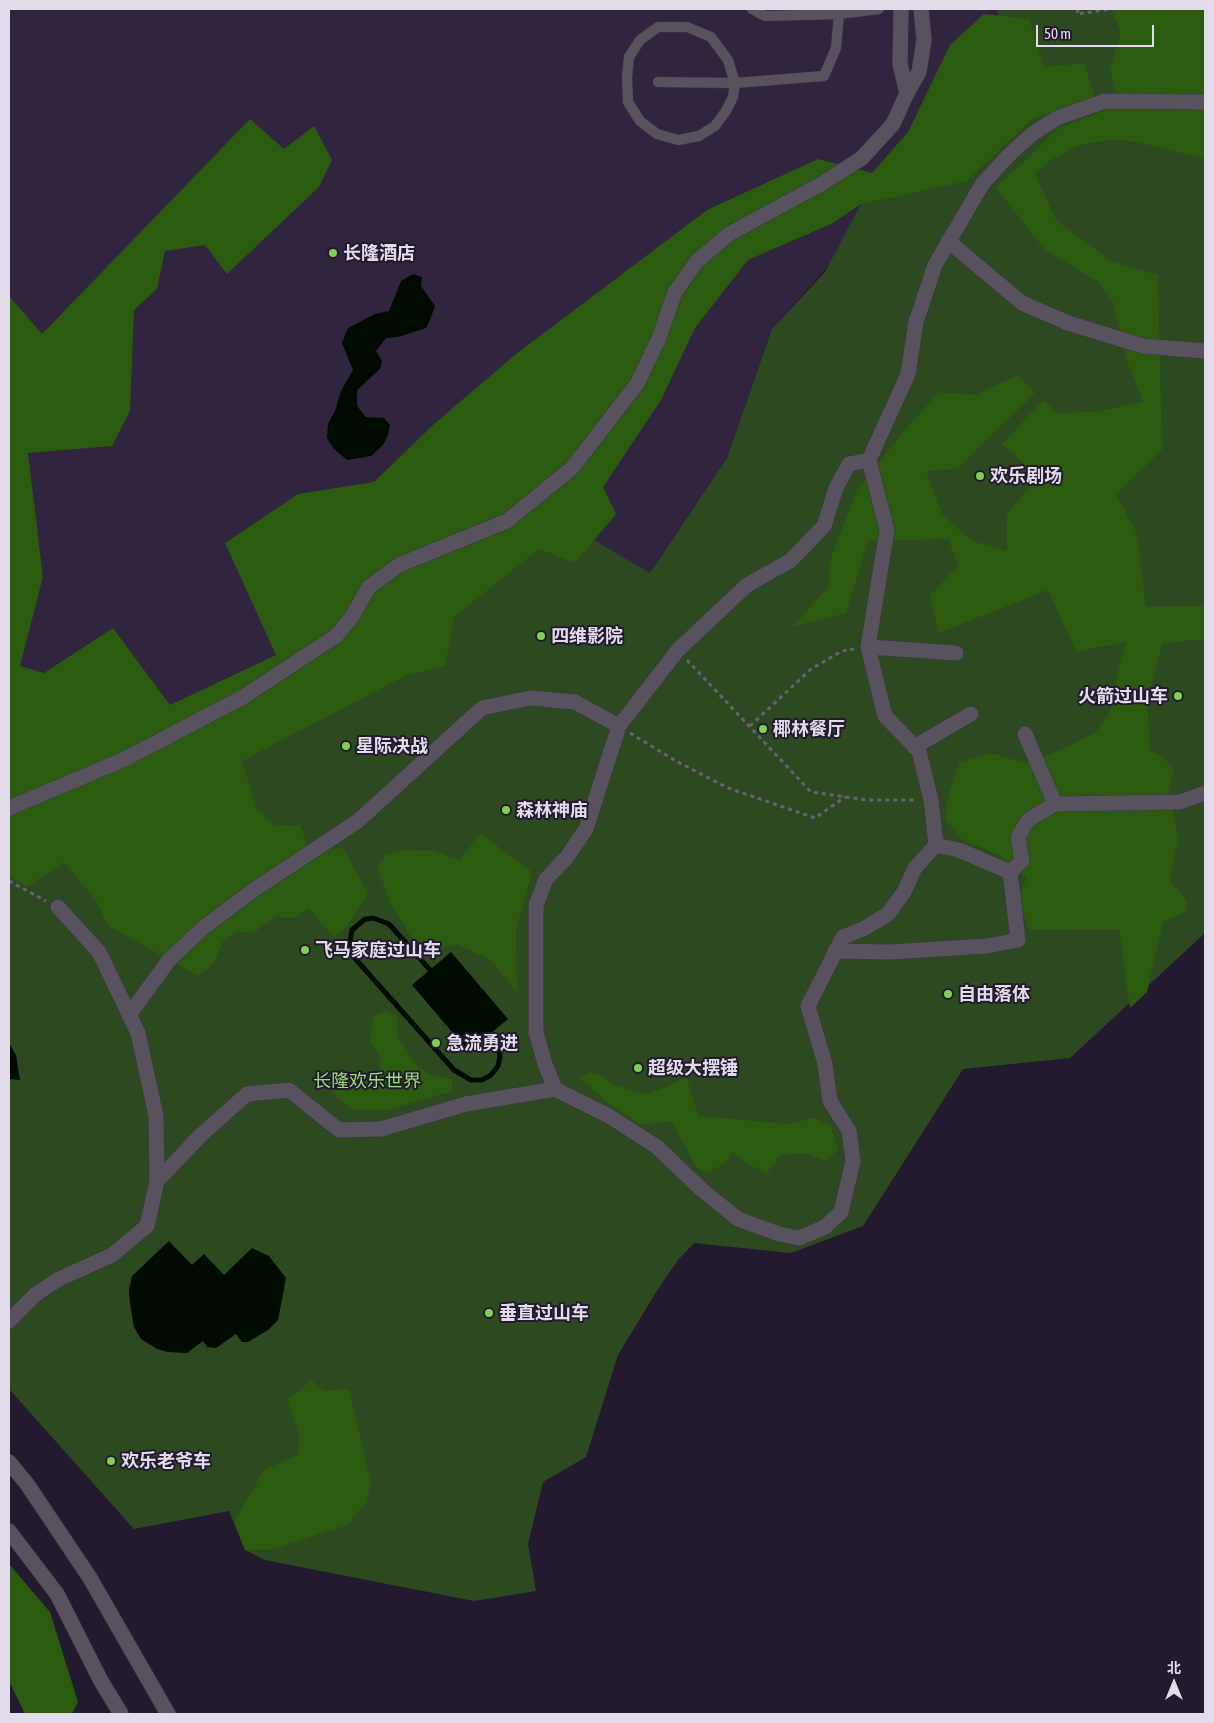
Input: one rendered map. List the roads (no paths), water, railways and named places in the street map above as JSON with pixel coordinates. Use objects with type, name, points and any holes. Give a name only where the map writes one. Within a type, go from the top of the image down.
[{"type":"street","points":[[901,9],[900,64],[906,93]]},
{"type":"street","points":[[9,808],[125,759],[244,697],[336,636],[351,618],[369,587],[399,566],[508,521],[572,468],[637,384],[659,338],[675,292],[697,261],[729,234],[823,184],[862,158],[893,124],[906,93],[919,72],[924,40],[921,9]]},
{"type":"street","points":[[158,1181],[200,1136],[247,1094],[289,1090],[339,1130],[381,1128],[466,1104],[555,1089],[609,1116],[657,1146],[702,1190],[738,1219],[778,1234],[799,1238],[825,1227],[841,1212],[853,1161],[849,1131],[830,1101],[825,1064],[808,1006],[843,937],[863,930],[888,914],[904,892],[915,868],[936,845],[931,800],[919,751],[885,716],[868,647],[888,530],[869,460],[908,374],[916,322],[935,265],[983,183],[1009,154],[1032,134],[1057,118],[1105,101],[1205,102]]},
{"type":"street","points":[[948,241],[1022,303],[1068,323],[1143,346],[1205,350]]},
{"type":"street","points":[[555,1089],[545,1064],[536,1032],[536,905],[546,879],[567,857],[586,829],[619,726],[678,650],[747,585],[790,561],[824,526],[836,488],[849,464],[869,460]]},
{"type":"street","points":[[868,647],[956,653]]},
{"type":"street","points":[[129,1015],[169,960],[203,928],[255,888],[358,821],[482,708],[530,698],[575,702],[619,726]]},
{"type":"street","points":[[914,747],[970,714]]},
{"type":"street","points":[[1025,734],[1055,804]]},
{"type":"street","points":[[1010,872],[1022,861],[1018,837],[1028,820],[1055,804],[1180,802],[1205,793]]},
{"type":"street","points":[[936,845],[959,850],[1010,872]]},
{"type":"street","points":[[835,951],[890,952],[988,946],[1018,940],[1010,872]]},
{"type":"street","points":[[9,1321],[36,1294],[51,1284],[112,1255],[147,1226],[158,1181],[156,1116],[138,1033],[99,952],[58,907]]},
{"type":"street","points":[[9,1462],[27,1484],[90,1578],[168,1714]]},
{"type":"street","points":[[9,1531],[56,1594],[101,1681],[121,1714]]},
{"type":"lane","points":[[752,9],[765,16],[839,14],[880,9]]},
{"type":"lane","points":[[658,82],[734,83],[824,76],[836,48],[839,14]]},
{"type":"lane","points":[[658,28],[687,28],[711,37],[728,60],[734,83],[733,97],[715,126],[699,136],[678,140],[657,134],[640,121],[628,102],[629,57],[640,40],[658,28]]},
{"type":"waterway","points":[[373,918],[389,924],[498,1046],[500,1056],[498,1066],[491,1075],[482,1080],[471,1080],[454,1070],[352,955],[349,946],[352,930],[365,919],[373,918]]},
{"type":"place","name":"长隆酒店","points":[[333,253]]},
{"type":"place","name":"欢乐剧场","points":[[980,476]]},
{"type":"place","name":"四维影院","points":[[541,636]]},
{"type":"place","name":"火箭过山车","points":[[1178,696]]},
{"type":"place","name":"椰林餐厅","points":[[763,729]]},
{"type":"place","name":"星际决战","points":[[346,746]]},
{"type":"place","name":"森林神庙","points":[[506,810]]},
{"type":"place","name":"飞马家庭过山车","points":[[305,950]]},
{"type":"place","name":"自由落体","points":[[948,994]]},
{"type":"place","name":"急流勇进","points":[[436,1043]]},
{"type":"place","name":"超级大摆锤","points":[[638,1068]]},
{"type":"place","name":"垂直过山车","points":[[489,1313]]},
{"type":"place","name":"欢乐老爷车","points":[[111,1461]]},
{"type":"park label","name":"长隆欢乐世界","points":[[367,1081]]}]
